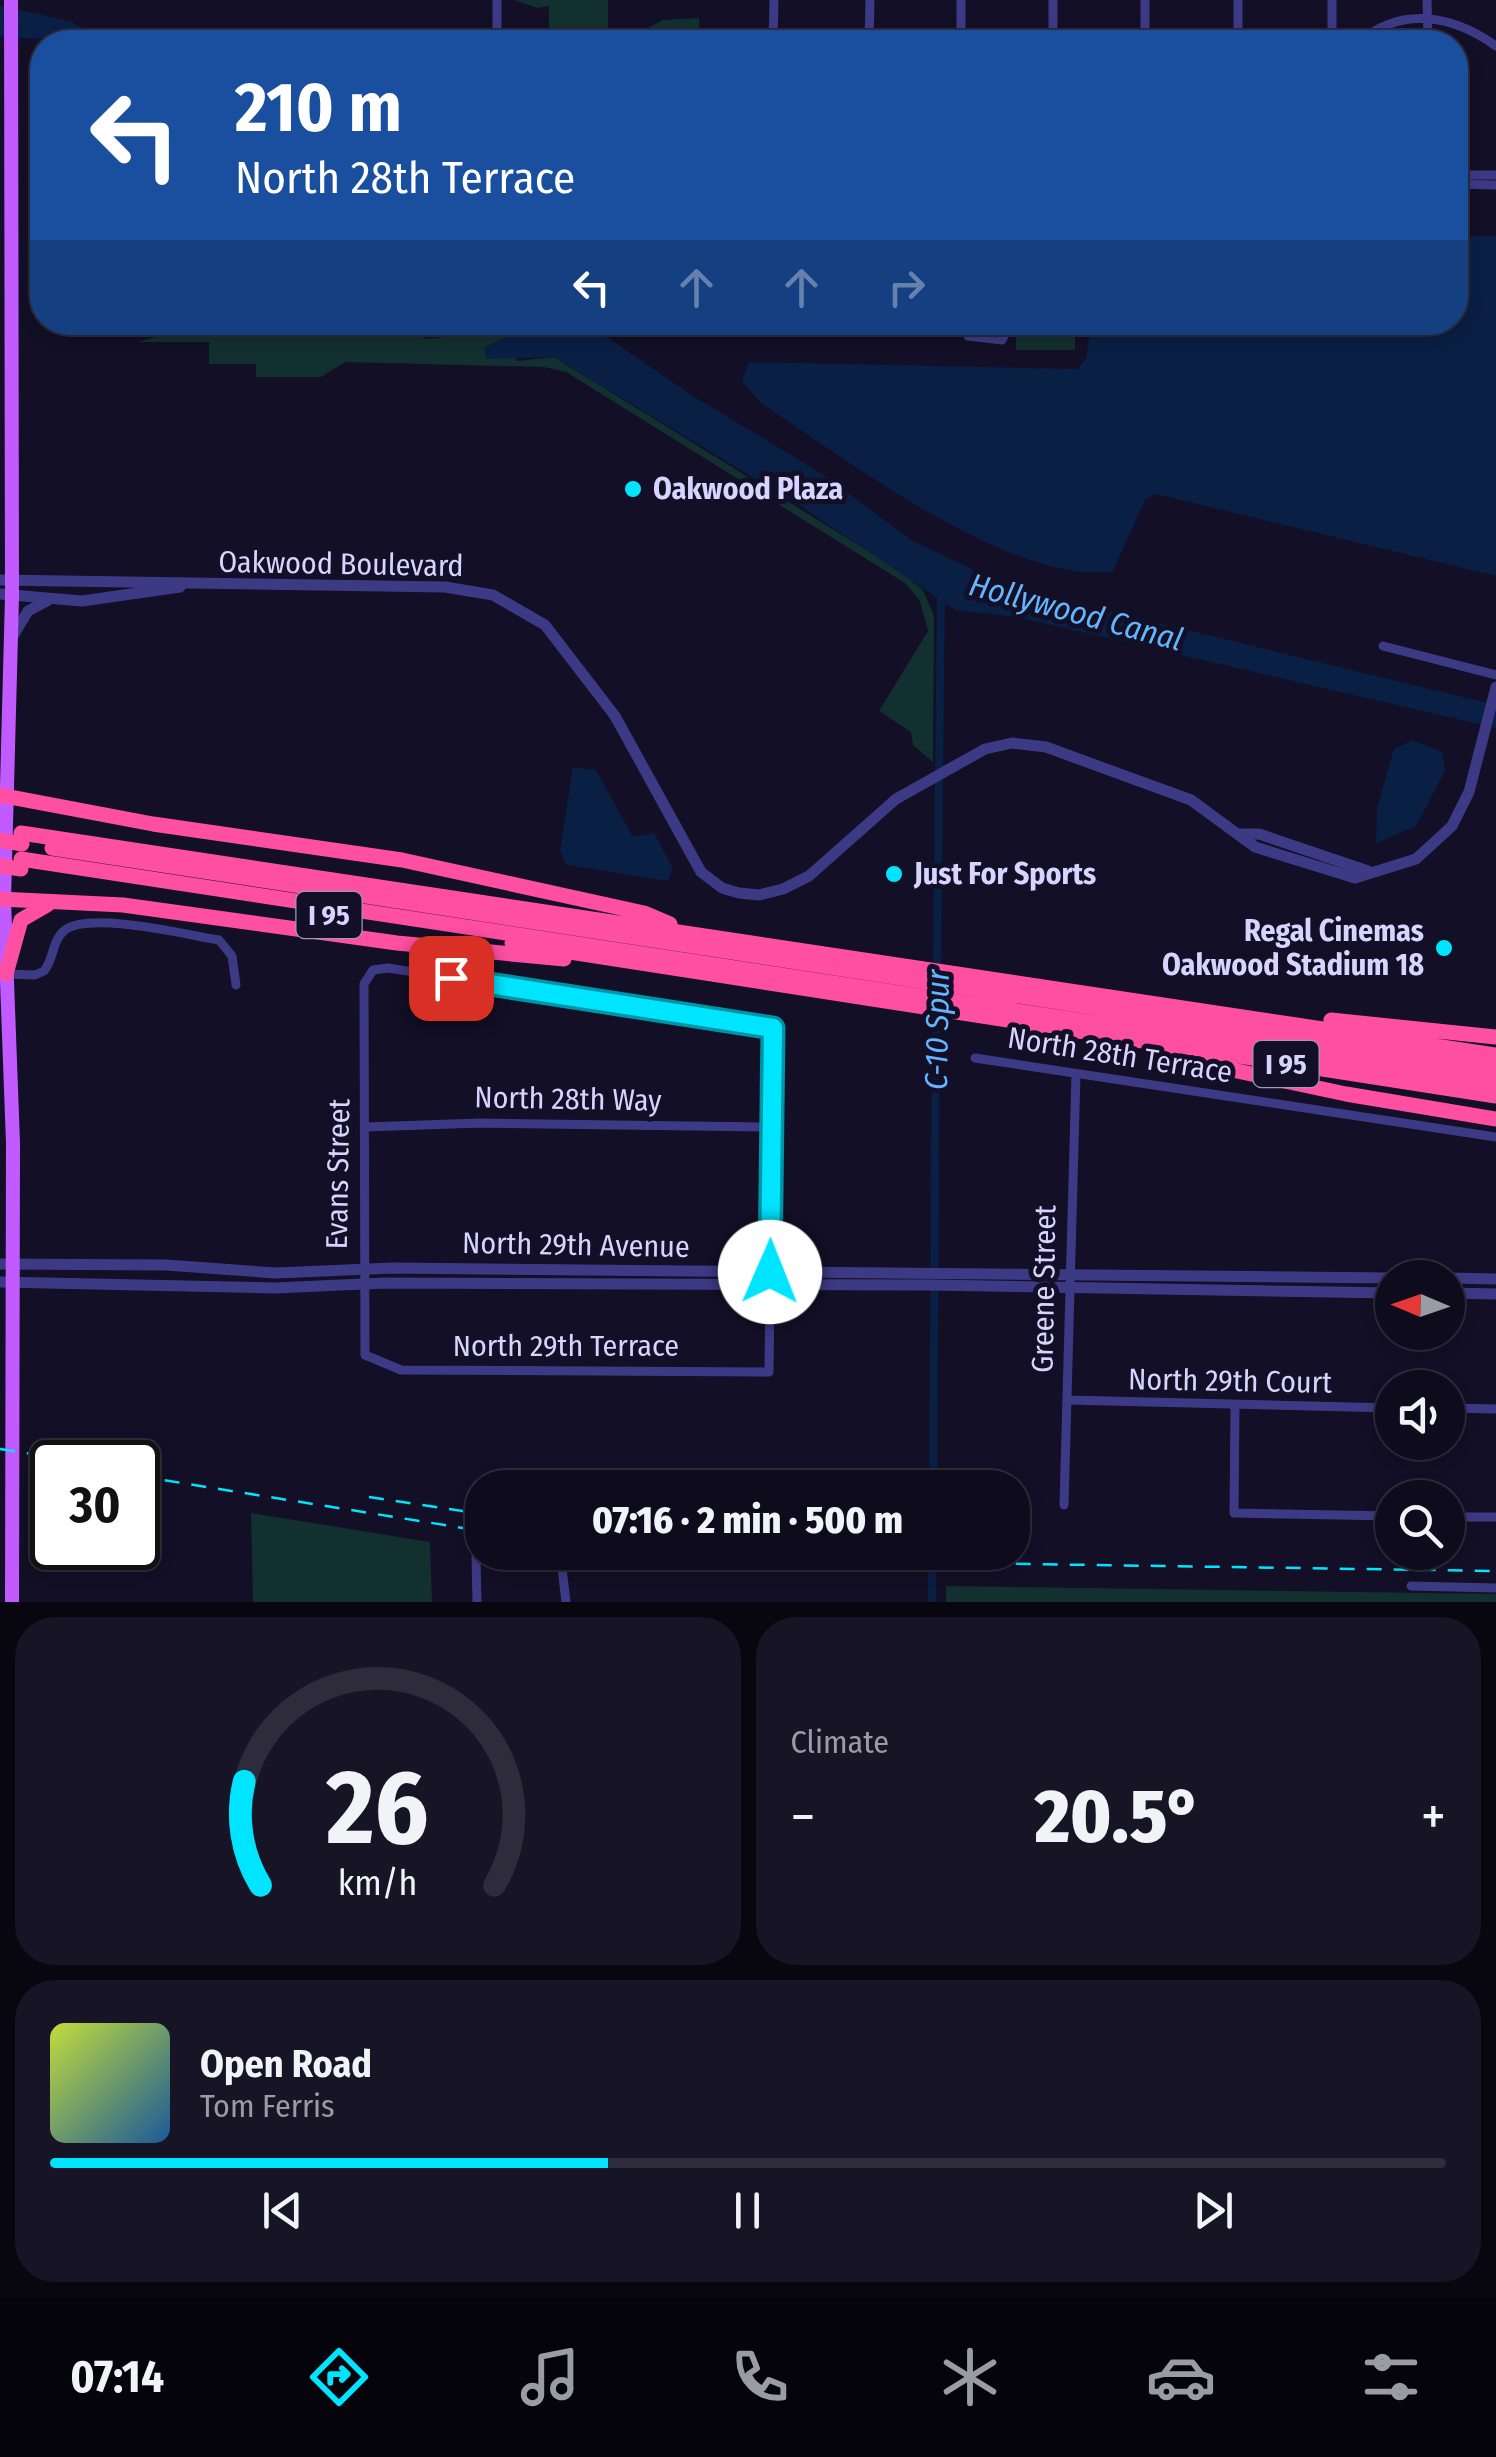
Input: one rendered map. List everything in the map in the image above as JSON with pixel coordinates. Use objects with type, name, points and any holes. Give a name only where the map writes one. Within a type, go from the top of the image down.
[{"type":"highway","points":[[3,796],[153,824],[402,860],[644,912],[688,931]]},
{"type":"highway","name":"I 95","points":[[0,830],[21,851],[603,958],[955,992],[1180,1007],[1496,1054]]},
{"type":"highway","points":[[0,840],[21,851],[918,987]]},
{"type":"highway","points":[[0,856],[21,851]]},
{"type":"highway","name":"I 95","points":[[0,866],[21,851],[688,931],[918,987],[955,992],[1076,1032],[1496,1096]]},
{"type":"highway","points":[[2,900],[123,905],[527,957],[603,958]]},
{"type":"highway","points":[[6,974],[21,920],[33,910],[60,902]]},
{"type":"highway","points":[[955,992],[1496,1069]]},
{"type":"highway","points":[[955,992],[1496,1084]]},
{"type":"highway","points":[[1180,1007],[1496,1037]]},
{"type":"highway","points":[[1076,1032],[1095,1041],[1216,1068],[1496,1119]]},
{"type":"main road","points":[[11,0],[4,302],[6,588],[12,638],[2,900],[6,974],[6,1511],[12,1602]]},
{"type":"street","points":[[497,0],[497,30]]},
{"type":"street","points":[[773,30],[774,0]]},
{"type":"street","points":[[869,30],[870,0]]},
{"type":"street","points":[[960,30],[961,0]]},
{"type":"street","points":[[1053,0],[1053,30]]},
{"type":"street","points":[[1145,30],[1146,0]]},
{"type":"street","points":[[1238,0],[1238,30]]},
{"type":"street","points":[[1332,0],[1332,30]]},
{"type":"street","points":[[1428,0],[1428,30]]},
{"type":"street","points":[[1379,30],[1427,16],[1475,31],[1496,46]]},
{"type":"street","points":[[1468,175],[1496,175]]},
{"type":"street","points":[[1468,184],[1496,185]]},
{"type":"street","points":[[968,335],[1002,340],[1004,335]]},
{"type":"street","name":"Oakwood Boulevard","points":[[6,588],[170,582],[180,586]]},
{"type":"street","name":"Oakwood Boulevard","points":[[6,588],[51,600],[120,598],[180,586],[445,587],[510,602],[545,625],[608,706],[701,872],[722,888],[759,895],[783,890],[809,876],[869,819],[948,769],[1002,745],[1046,747],[1191,800],[1255,847],[1355,878],[1416,859],[1452,826],[1469,792],[1496,687]]},
{"type":"street","points":[[12,638],[28,611],[51,600]]},
{"type":"street","points":[[1383,646],[1496,675]]},
{"type":"street","points":[[6,974],[44,971],[60,934],[72,926],[124,925],[219,940],[232,956],[236,984]]},
{"type":"street","name":"Evans Street","points":[[364,1355],[364,993],[366,978],[382,968],[773,1028],[772,1127]]},
{"type":"street","name":"North 28th Terrace","points":[[974,1058],[1496,1137]]},
{"type":"street","name":"Greene Street","points":[[1064,1505],[1076,1074]]},
{"type":"street","name":"North 28th Way","points":[[364,1126],[480,1123],[772,1127]]},
{"type":"street","points":[[770,1287],[772,1127]]},
{"type":"street","name":"North 29th Avenue","points":[[6,1264],[166,1266],[275,1273],[362,1268],[770,1272],[1068,1290],[1375,1293]]},
{"type":"street","name":"North 29th Avenue","points":[[6,1282],[770,1287],[1068,1275],[1375,1278]]},
{"type":"street","points":[[1465,1278],[1496,1279]]},
{"type":"street","name":"North 29th Terrace","points":[[364,1355],[401,1370],[769,1372],[770,1287]]},
{"type":"street","points":[[1465,1294],[1496,1294]]},
{"type":"street","name":"North 29th Court","points":[[1067,1400],[1375,1408]]},
{"type":"street","points":[[1235,1406],[1234,1513],[1375,1516]]},
{"type":"street","points":[[1465,1408],[1496,1409]]},
{"type":"street","points":[[1465,1516],[1496,1517]]},
{"type":"street","points":[[476,1570],[477,1602]]},
{"type":"street","points":[[562,1570],[566,1602]]},
{"type":"street","points":[[1410,1586],[1496,1588]]},
{"type":"green space","points":[[514,0],[608,0],[608,30],[549,30],[549,6],[538,8]]},
{"type":"green space","points":[[699,18],[700,30],[644,30],[663,20]]},
{"type":"green space","points":[[162,335],[412,335],[429,339],[444,335],[507,335],[501,343],[518,361],[554,357],[894,567],[923,590],[934,616],[933,762],[913,745],[911,732],[879,711],[928,631],[920,601],[905,583],[566,372],[544,367],[345,362],[321,377],[256,377],[256,364],[209,364],[209,342],[139,342]]},
{"type":"green space","points":[[1016,335],[1075,335],[1075,350],[1016,350]]},
{"type":"green space","points":[[251,1513],[430,1542],[432,1602],[253,1602]]},
{"type":"green space","points":[[946,1586],[1496,1594],[1496,1602],[946,1602]]},
{"type":"water","points":[[0,6],[70,21],[87,30],[30,30],[30,38],[0,37]]},
{"type":"water","points":[[1468,236],[1496,236],[1496,576],[1156,494],[1145,500],[1113,571],[1073,571],[1028,559],[931,514],[762,404],[742,382],[749,362],[1077,369],[1086,359],[1089,335],[1468,335]]},
{"type":"water","name":"Hollywood Canal","points":[[604,335],[693,396],[819,472],[913,541],[1010,587],[1496,705],[1496,728],[1017,617],[955,610],[805,509],[554,357],[487,359],[484,348],[507,336]]},
{"type":"water","points":[[1412,740],[1442,752],[1445,771],[1416,826],[1376,843],[1377,808],[1394,749]]},
{"type":"water","points":[[573,767],[596,770],[633,837],[654,833],[673,868],[668,881],[566,865],[560,850]]},
{"type":"waterway","name":"C-10 Spur","points":[[937,973],[941,592]]},
{"type":"waterway","name":"C-10 Spur","points":[[933,1470],[936,1007]]},
{"type":"waterway","name":"C-10 Spur","points":[[932,1570],[932,1602]]},
{"type":"railway","points":[[0,1449],[30,1454]]},
{"type":"railway","points":[[160,1480],[465,1528]]},
{"type":"railway","points":[[369,1497],[465,1511]]},
{"type":"railway","points":[[1030,1564],[1496,1571]]},
{"type":"place","name":"Oakwood Plaza","points":[[633,489]]},
{"type":"place","name":"Just For Sports","points":[[894,874]]},
{"type":"place","name":"Regal Cinemas Oakwood Stadium 18","points":[[1444,948]]},
{"type":"route","points":[[451,978],[773,1028],[770,1272]]}]
